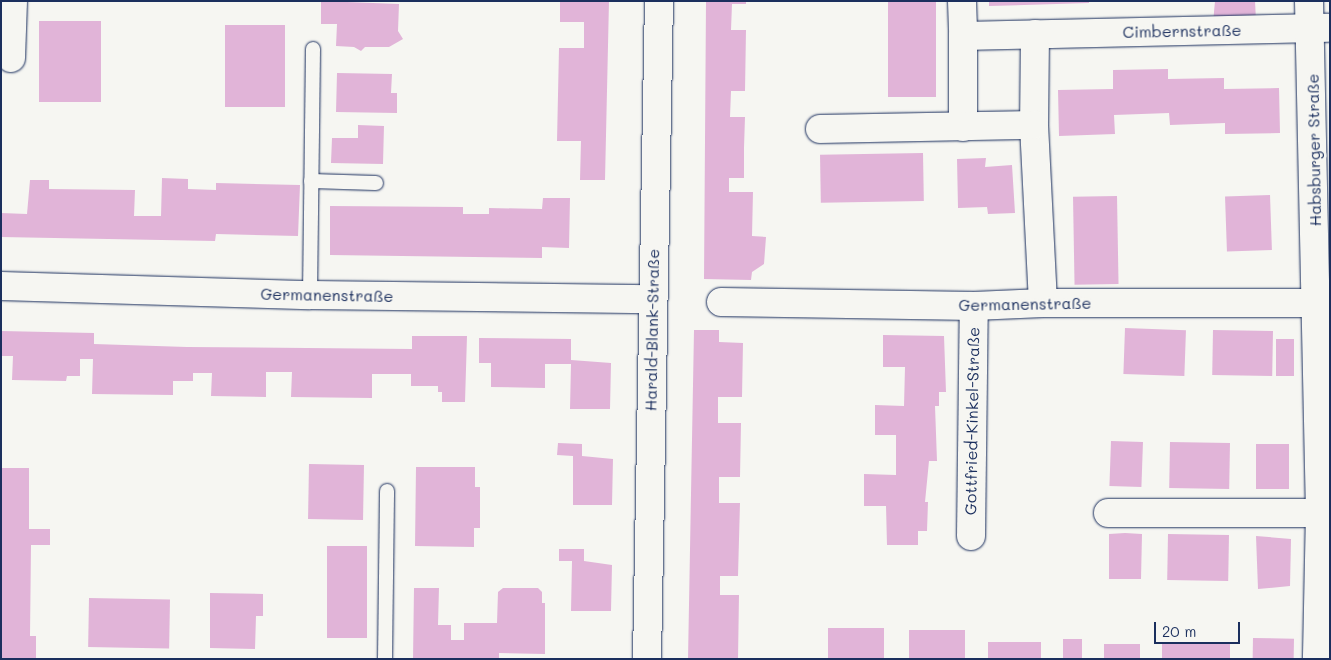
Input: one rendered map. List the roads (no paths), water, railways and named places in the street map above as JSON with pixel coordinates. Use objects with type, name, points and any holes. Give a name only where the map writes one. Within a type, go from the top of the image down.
[{"type":"street","points":[[11,58],[13,1]]},
{"type":"street","name":"Harald-Blank-Straße","points":[[647,659],[652,299],[659,1]]},
{"type":"street","points":[[962,1],[963,127]]},
{"type":"street","name":"Habsburger Straße","points":[[1310,1],[1320,28],[1324,303],[1325,512],[1317,659]]},
{"type":"street","name":"Cimbernstraße","points":[[963,36],[1320,28]]},
{"type":"street","points":[[1035,34],[1034,126],[1043,303]]},
{"type":"street","points":[[820,130],[1034,126]]},
{"type":"street","name":"Germanenstraße","points":[[1,286],[310,295],[652,299]]},
{"type":"street","name":"Germanenstraße","points":[[721,302],[974,306],[1043,303],[1324,303]]},
{"type":"street","name":"Gottfried-Kinkel-Straße","points":[[971,536],[974,306]]},
{"type":"street","points":[[1108,513],[1325,512]]},
{"type":"lane","points":[[310,295],[313,49]]},
{"type":"lane","points":[[312,182],[376,183]]},
{"type":"lane","points":[[385,659],[387,491]]}]
